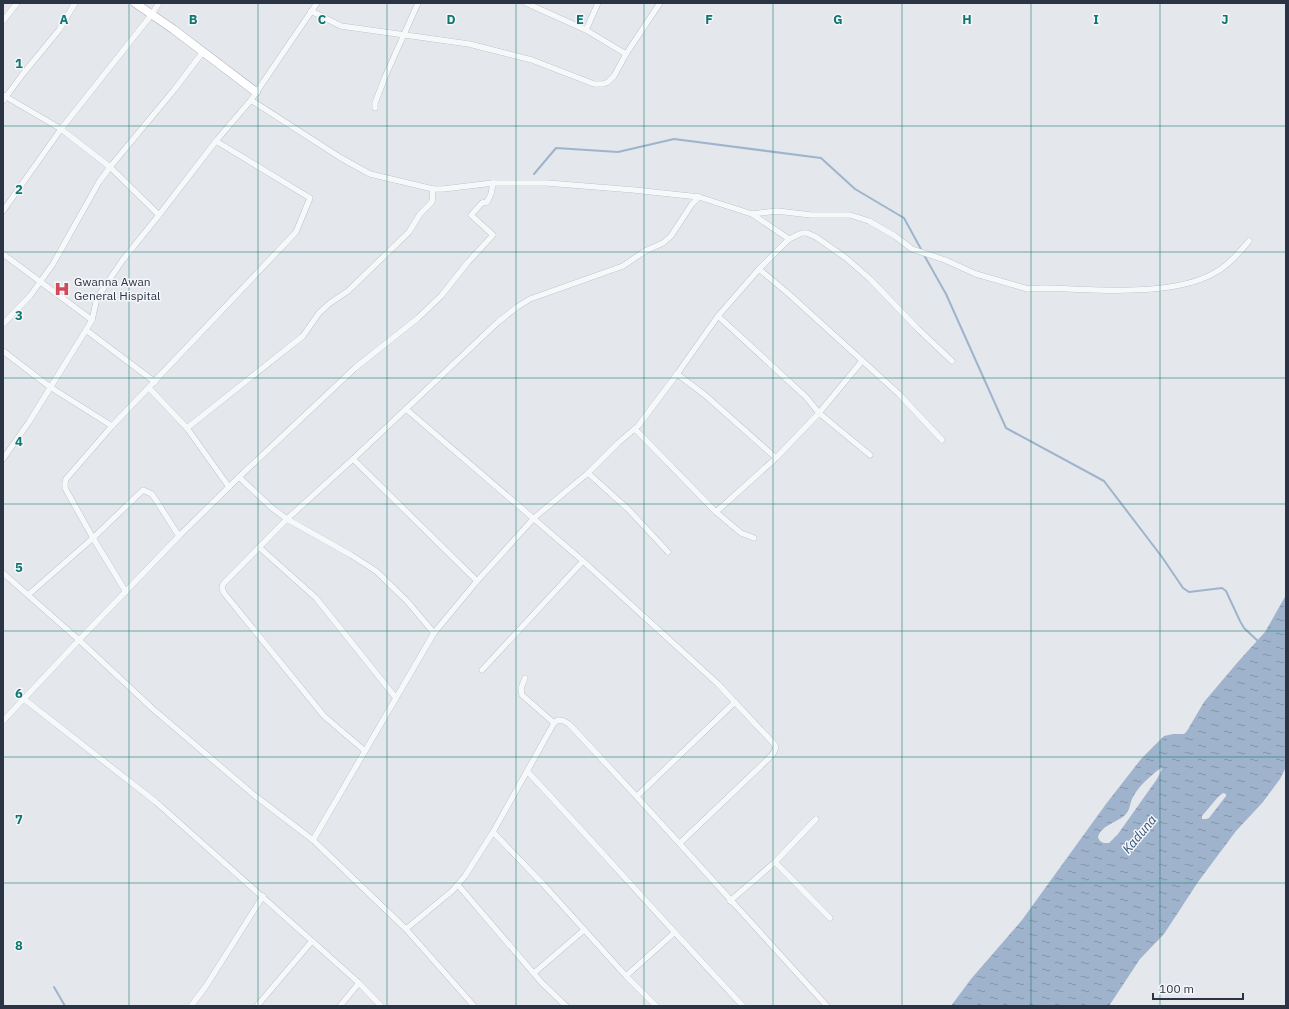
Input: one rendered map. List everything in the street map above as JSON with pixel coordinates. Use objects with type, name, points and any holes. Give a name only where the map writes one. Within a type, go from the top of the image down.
[{"type":"street","points":[[75,3],[59,30],[4,97],[61,129],[110,167],[159,216]]},
{"type":"street","points":[[134,3],[152,14],[202,53],[256,92]]},
{"type":"street","points":[[3,211],[61,129],[160,3]]},
{"type":"street","points":[[3,459],[86,330],[92,320],[97,298],[122,261],[159,216],[216,141],[252,100],[317,3]]},
{"type":"street","points":[[375,108],[375,102],[385,77],[418,3]]},
{"type":"street","points":[[526,3],[586,30],[626,54]]},
{"type":"street","points":[[586,30],[598,3]]},
{"type":"street","points":[[311,11],[341,26],[469,44],[532,60],[594,84],[603,84],[608,82],[614,76],[626,54],[660,3]]},
{"type":"street","points":[[3,21],[14,4]]},
{"type":"street","points":[[3,324],[23,304],[41,282],[53,264],[99,182],[110,167],[174,90],[202,53]]},
{"type":"street","points":[[252,100],[340,158],[370,174],[433,189],[493,183],[547,183],[699,197],[752,214],[789,239]]},
{"type":"street","points":[[126,592],[93,538],[65,488],[64,483],[112,426],[296,232],[310,198],[216,141]]},
{"type":"street","points":[[3,721],[179,536],[229,487],[355,368],[418,318],[441,296],[468,262],[493,235],[471,215],[482,204],[487,202],[491,194],[493,183]]},
{"type":"street","points":[[187,428],[303,336],[319,313],[330,302],[348,291],[409,232],[420,214],[432,202],[433,189]]},
{"type":"street","points":[[365,751],[324,716],[224,593],[222,588],[223,584],[287,519],[353,460],[498,322],[517,307],[540,296],[623,266],[645,251],[663,243],[671,236],[692,204],[699,197]]},
{"type":"street","points":[[752,214],[777,211],[850,216],[869,221],[895,236],[912,250],[945,260],[976,274],[1028,289],[1132,290],[1164,288],[1194,282],[1216,272],[1227,264],[1249,241]]},
{"type":"street","points":[[312,840],[434,633],[477,581],[534,518],[635,429],[677,374],[718,316],[759,269],[789,239],[802,233],[807,233],[846,258],[870,279],[918,329],[952,361]]},
{"type":"street","points":[[3,254],[92,320]]},
{"type":"street","points":[[759,269],[900,394],[942,440]]},
{"type":"street","points":[[718,316],[806,397],[819,413],[870,455]]},
{"type":"street","points":[[86,330],[155,382]]},
{"type":"street","points":[[3,352],[50,387],[112,426]]},
{"type":"street","points":[[716,512],[776,458],[819,413],[862,361]]},
{"type":"street","points":[[677,374],[705,395],[776,458]]},
{"type":"street","points":[[149,388],[187,428],[229,487]]},
{"type":"street","points":[[406,409],[534,518],[718,684],[775,745],[776,748],[774,752],[766,761],[680,843]]},
{"type":"street","points":[[635,429],[716,512],[741,532],[754,538]]},
{"type":"street","points":[[353,460],[477,581]]},
{"type":"street","points":[[588,472],[628,509],[668,552]]},
{"type":"street","points":[[240,477],[272,508],[287,519],[351,555],[376,572],[407,601],[434,633]]},
{"type":"street","points":[[28,595],[93,538],[143,490],[152,494],[179,536]]},
{"type":"street","points":[[260,547],[316,598],[396,698]]},
{"type":"street","points":[[482,670],[582,561]]},
{"type":"street","points":[[3,572],[154,709],[254,795],[312,840],[406,929],[474,1006]]},
{"type":"street","points":[[525,678],[521,688],[522,695],[554,724]]},
{"type":"street","points":[[24,699],[156,802],[359,983],[381,1006]]},
{"type":"street","points":[[637,796],[735,702]]},
{"type":"street","points":[[406,929],[458,885],[465,876],[493,832],[554,724],[558,720],[564,721],[569,724],[637,796],[730,901],[827,1006]]},
{"type":"street","points":[[527,771],[602,851],[674,933],[743,1006]]},
{"type":"street","points":[[730,901],[775,862],[816,818]]},
{"type":"street","points":[[493,832],[543,884],[626,976],[656,1006]]},
{"type":"street","points":[[775,862],[830,918]]},
{"type":"street","points":[[458,885],[534,973],[566,1006]]},
{"type":"street","points":[[191,1006],[206,986],[263,896]]},
{"type":"street","points":[[534,973],[584,930]]},
{"type":"street","points":[[626,976],[674,933]]},
{"type":"street","points":[[257,1006],[312,941]]},
{"type":"street","points":[[340,1006],[359,983]]},
{"type":"water","name":"Kaduna","points":[[1286,595],[1286,767],[1280,779],[1263,802],[1236,831],[1198,882],[1164,934],[1140,959],[1109,1006],[951,1006],[971,979],[1022,920],[1106,804],[1141,759],[1164,736],[1184,734],[1187,731],[1204,702],[1265,632]],"holes":[[[1161,768],[1162,769],[1157,779],[1118,834],[1109,843],[1101,842],[1098,837],[1102,830],[1126,814],[1138,789]],[[1223,793],[1226,794],[1226,796],[1209,818],[1202,819],[1202,816]]]},
{"type":"waterway","points":[[534,174],[556,148],[618,152],[674,139],[821,158],[855,189],[904,218],[922,251]]},
{"type":"waterway","points":[[924,255],[946,294],[1006,428],[1104,481],[1162,557],[1183,588],[1189,592],[1222,588],[1226,591],[1244,628],[1260,643]]},
{"type":"waterway","points":[[54,987],[65,1006]]},
{"type":"place","name":"Gwanna Awan General Hispital","points":[[62,289]]}]
